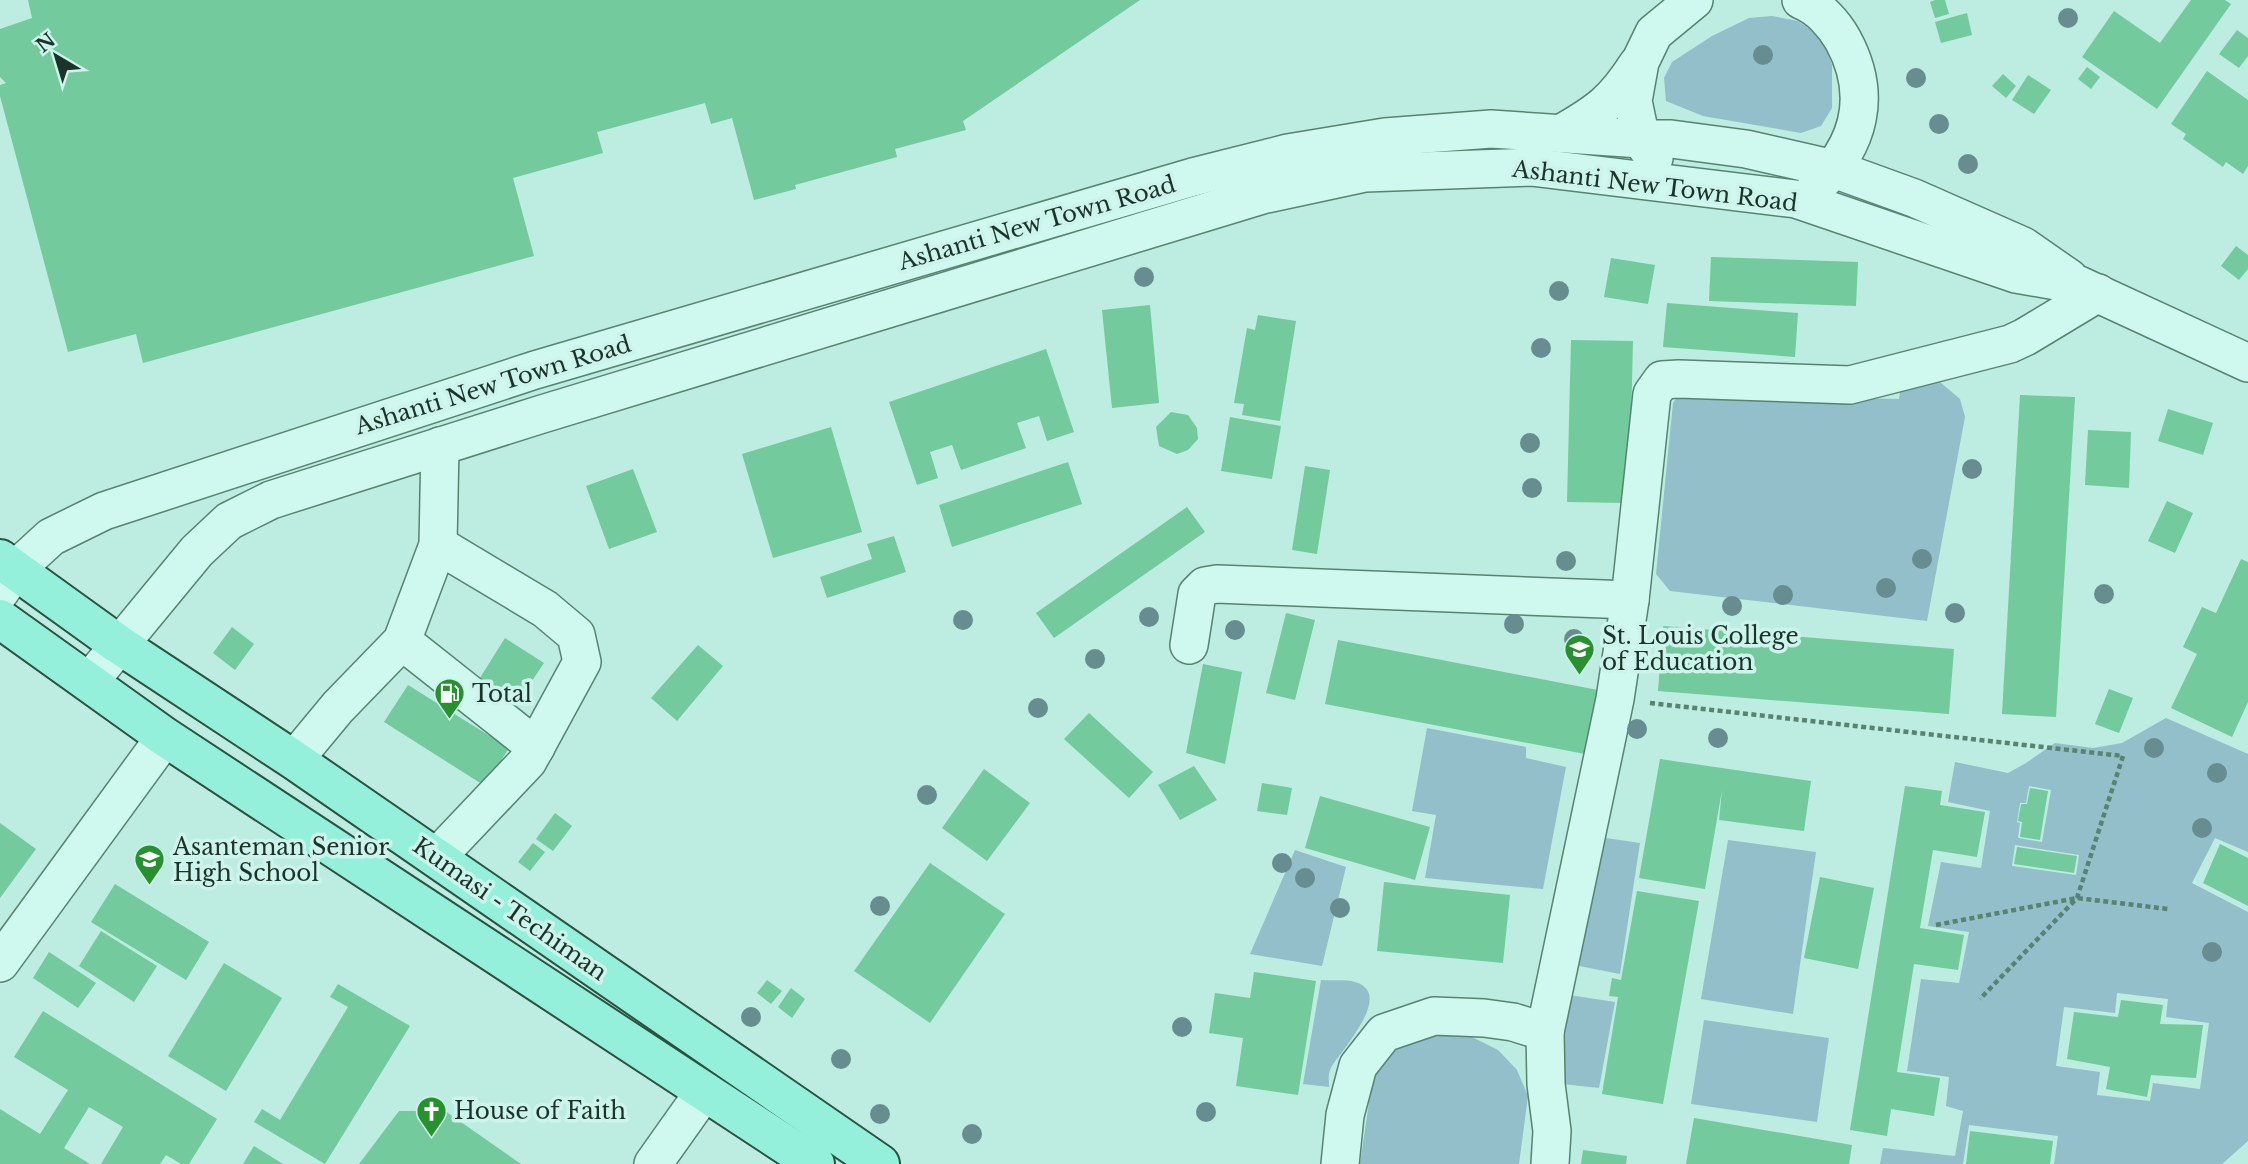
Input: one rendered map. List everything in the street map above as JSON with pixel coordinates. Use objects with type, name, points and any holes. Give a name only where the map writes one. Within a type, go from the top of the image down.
[{"type":"main road","name":"Kumasi - Techiman","points":[[5,573],[294,760],[880,1164]]},
{"type":"main road","name":"Kumasi - Techiman","points":[[0,619],[165,737],[815,1164]]},
{"type":"street","points":[[1562,133],[1592,116],[1620,92],[1649,32],[1694,0]]},
{"type":"street","points":[[1796,199],[1817,186],[1834,169],[1847,150],[1855,130],[1860,94],[1854,59],[1837,28],[1810,1]]},
{"type":"street","points":[[1649,32],[1633,101],[1641,139],[1673,184]]},
{"type":"street","name":"Ashanti New Town Road","points":[[5,573],[51,537],[104,511],[535,370],[1193,177],[1288,153],[1385,137],[1491,129],[1671,139],[1746,149],[1834,169],[1914,198],[2023,246],[2089,289],[2248,363]]},
{"type":"street","points":[[1855,130],[1914,198]]},
{"type":"street","name":"Ashanti New Town Road","points":[[89,682],[197,551],[229,521],[271,500],[539,415],[1262,195],[1365,173],[1531,167],[1796,199],[2016,274],[2089,289]]},
{"type":"street","points":[[1550,1164],[1552,1131],[1546,1084],[1545,1032],[1615,699],[1630,600],[1652,394],[1662,380],[1679,379],[1850,385],[2010,344],[2025,337],[2089,289]]},
{"type":"street","points":[[294,760],[338,707],[402,641],[438,545],[440,446]]},
{"type":"street","points":[[436,858],[528,761],[582,662],[576,635],[545,609],[438,545]]},
{"type":"street","points":[[1189,645],[1197,594],[1205,586],[1216,584],[1630,600]]},
{"type":"street","points":[[402,641],[536,747]]},
{"type":"street","points":[[0,963],[165,737]]},
{"type":"street","points":[[1340,1164],[1345,1115],[1358,1066],[1384,1033],[1434,1016],[1513,1022],[1545,1032]]},
{"type":"street","points":[[653,1164],[705,1092]]},
{"type":"path","points":[[1615,699],[2123,756],[2077,898],[1980,999]]},
{"type":"path","points":[[1936,925],[2077,898],[2168,909]]},
{"type":"shaded area","points":[[1772,16],[1798,21],[1815,33],[1825,46],[1832,65],[1832,108],[1821,126],[1801,133],[1703,116],[1666,101],[1664,78],[1672,62],[1712,36],[1749,18]]},
{"type":"shaded area","points":[[1927,377],[1940,382],[1960,399],[1965,417],[1927,621],[1670,591],[1656,574],[1673,403],[1677,397],[1684,394],[1899,399],[1902,380]]},
{"type":"shaded area","points":[[2166,718],[2248,754],[2248,852],[2215,838],[2192,883],[2248,912],[2248,1141],[2222,1164],[2054,1164],[2058,1136],[1969,1125],[1963,1164],[1880,1164],[1883,1148],[1955,1156],[1963,1111],[1946,1106],[1949,1077],[1907,1071],[1921,979],[1959,983],[1969,932],[1928,926],[1941,862],[1981,868],[1990,811],[1948,802],[1955,762],[2008,773],[2055,743],[2093,748],[2122,743]],"holes":[[[2029,786],[2051,790],[2042,842],[2018,838],[2020,803],[2026,803]],[[2015,845],[2079,855],[2076,875],[2012,866]],[[2117,993],[2168,999],[2166,1017],[2209,1023],[2200,1089],[2153,1083],[2150,1101],[2097,1095],[2100,1072],[2056,1066],[2064,1007],[2115,1013]]]},
{"type":"shaded area","points":[[1427,728],[1526,747],[1526,758],[1566,767],[1543,889],[1425,878],[1436,815],[1412,811]]},
{"type":"shaded area","points":[[1599,837],[1640,843],[1620,974],[1574,965]]},
{"type":"shaded area","points":[[1728,840],[1816,852],[1793,1014],[1701,999]]},
{"type":"shaded area","points":[[1295,850],[1346,867],[1322,966],[1250,954]]},
{"type":"shaded area","points":[[1321,980],[1355,982],[1366,989],[1370,999],[1360,1025],[1330,1070],[1329,1087],[1303,1084]]},
{"type":"shaded area","points":[[1569,995],[1615,1002],[1599,1088],[1562,1084],[1555,1047]]},
{"type":"shaded area","points":[[1704,1020],[1829,1038],[1817,1122],[1691,1104]]},
{"type":"shaded area","points":[[1444,1033],[1472,1037],[1498,1050],[1517,1070],[1528,1096],[1519,1164],[1360,1164],[1373,1075],[1391,1053],[1416,1039]]},
{"type":"building","points":[[28,0],[1140,0],[963,121],[966,130],[895,149],[897,157],[795,185],[796,189],[754,200],[732,118],[711,124],[705,103],[597,132],[603,153],[513,178],[534,256],[143,363],[136,334],[68,352],[0,96],[0,85],[6,83],[0,77],[0,29],[32,18]]},
{"type":"building","points":[[1945,0],[1949,14],[1935,18],[1930,2]]},
{"type":"building","points":[[2191,0],[2225,0],[2231,4],[2157,109],[2082,57],[2114,11],[2160,43]]},
{"type":"building","points":[[1967,13],[1972,35],[1941,43],[1935,22]]},
{"type":"building","points":[[2237,30],[2248,38],[2248,56],[2239,68],[2219,54]]},
{"type":"building","points":[[2087,67],[2100,77],[2091,89],[2078,79]]},
{"type":"building","points":[[2207,71],[2248,100],[2248,166],[2243,174],[2226,162],[2223,167],[2183,139],[2186,134],[2171,124]]},
{"type":"building","points":[[2003,74],[2016,86],[2006,98],[1992,86]]},
{"type":"building","points":[[2028,75],[2051,90],[2034,114],[2012,100]]},
{"type":"building","points":[[2236,246],[2248,255],[2248,269],[2239,280],[2221,266]]},
{"type":"building","points":[[1711,257],[1858,262],[1856,306],[1709,301]]},
{"type":"building","points":[[1611,258],[1655,265],[1648,304],[1604,297]]},
{"type":"building","points":[[1667,303],[1798,313],[1795,357],[1663,347]]},
{"type":"building","points":[[1150,305],[1159,403],[1112,408],[1102,310]]},
{"type":"building","points":[[1258,315],[1296,321],[1280,421],[1242,415],[1244,404],[1234,403],[1247,328],[1255,330]]},
{"type":"building","points":[[1571,340],[1633,341],[1629,503],[1567,502]]},
{"type":"building","points":[[1046,349],[1074,432],[1047,441],[1039,416],[1017,423],[1026,448],[961,470],[952,445],[930,452],[938,478],[917,485],[889,402]]},
{"type":"building","points":[[2020,395],[2075,397],[2056,717],[2002,714]]},
{"type":"building","points":[[2168,409],[2213,423],[2203,455],[2158,441]]},
{"type":"building","points":[[1171,412],[1188,415],[1197,428],[1198,439],[1188,450],[1177,454],[1159,446],[1156,427]]},
{"type":"building","points":[[1230,417],[1281,426],[1272,479],[1221,471]]},
{"type":"building","points":[[831,427],[862,532],[773,558],[742,454]]},
{"type":"building","points":[[2088,430],[2131,432],[2129,488],[2085,485]]},
{"type":"building","points":[[1068,462],[1082,504],[952,547],[939,505]]},
{"type":"building","points":[[1305,466],[1330,470],[1317,554],[1292,550]]},
{"type":"building","points":[[633,469],[657,532],[609,549],[586,486]]},
{"type":"building","points":[[2167,501],[2193,513],[2175,553],[2148,541]]},
{"type":"building","points":[[1187,507],[1205,532],[1054,638],[1036,613]]},
{"type":"building","points":[[894,536],[906,572],[827,598],[820,577],[872,559],[867,544]]},
{"type":"building","points":[[2241,559],[2248,562],[2248,702],[2232,737],[2171,708],[2197,654],[2183,647],[2202,607],[2216,613]]},
{"type":"building","points":[[1286,613],[1315,620],[1295,700],[1266,693]]},
{"type":"building","points":[[1663,626],[1954,649],[1949,714],[1658,691]]},
{"type":"building","points":[[232,627],[254,644],[235,670],[213,653]]},
{"type":"building","points":[[505,638],[544,663],[515,706],[478,681]]},
{"type":"building","points":[[1338,640],[1603,691],[1590,755],[1325,704]]},
{"type":"building","points":[[698,645],[723,666],[677,721],[651,698]]},
{"type":"building","points":[[1203,664],[1242,672],[1225,764],[1186,753]]},
{"type":"building","points":[[408,685],[509,748],[485,786],[384,722]]},
{"type":"building","points":[[2109,689],[2133,698],[2119,733],[2095,724]]},
{"type":"building","points":[[1089,713],[1153,772],[1129,798],[1064,739]]},
{"type":"building","points":[[1660,759],[1811,781],[1804,831],[1719,820],[1722,790],[1705,889],[1639,878]]},
{"type":"building","points":[[1194,766],[1217,800],[1180,820],[1158,785]]},
{"type":"building","points":[[984,769],[1030,803],[987,861],[942,828]]},
{"type":"building","points":[[1262,783],[1292,788],[1287,815],[1257,811]]},
{"type":"building","points":[[1905,786],[1942,791],[1940,805],[1985,812],[1977,857],[1933,850],[1920,928],[1964,935],[1958,970],[1914,964],[1897,1072],[1940,1078],[1934,1116],[1891,1109],[1887,1136],[1850,1130]]},
{"type":"building","points":[[2030,788],[2048,791],[2040,840],[2020,837],[2022,822],[2018,821],[2021,804],[2027,804]]},
{"type":"building","points":[[1320,796],[1430,827],[1415,880],[1305,848]]},
{"type":"building","points":[[555,813],[572,826],[553,851],[536,839]]},
{"type":"building","points":[[0,823],[36,849],[0,898]]},
{"type":"building","points":[[533,843],[545,852],[530,871],[518,862]]},
{"type":"building","points":[[2220,844],[2248,858],[2248,906],[2203,883]]},
{"type":"building","points":[[2017,847],[2077,856],[2074,873],[2014,864]]},
{"type":"building","points":[[930,863],[1005,914],[930,1023],[854,971]]},
{"type":"building","points":[[1820,877],[1874,888],[1858,969],[1804,958]]},
{"type":"building","points":[[1384,882],[1510,895],[1503,963],[1377,951]]},
{"type":"building","points":[[115,884],[209,942],[186,980],[91,922]]},
{"type":"building","points":[[1637,891],[1699,901],[1663,1104],[1602,1094],[1618,997],[1609,996],[1612,978],[1621,980]]},
{"type":"building","points":[[101,931],[157,966],[134,1002],[79,966]]},
{"type":"building","points":[[49,952],[96,983],[78,1008],[33,978]]},
{"type":"building","points":[[224,963],[282,998],[226,1091],[168,1056]]},
{"type":"building","points":[[1254,972],[1316,981],[1298,1095],[1236,1086],[1243,1038],[1209,1033],[1215,993],[1250,998]]},
{"type":"building","points":[[767,980],[782,991],[771,1004],[757,993]]},
{"type":"building","points":[[338,984],[410,1026],[325,1164],[254,1122],[262,1109],[280,1120],[348,1007],[330,997]]},
{"type":"building","points":[[791,988],[805,999],[792,1018],[778,1007]]},
{"type":"building","points":[[2121,1000],[2163,1005],[2160,1024],[2203,1025],[2196,1078],[2151,1075],[2147,1097],[2106,1089],[2110,1067],[2067,1059],[2074,1012],[2118,1017]]},
{"type":"building","points":[[43,1011],[217,1119],[189,1164],[181,1164],[166,1155],[160,1164],[101,1164],[123,1127],[89,1107],[64,1148],[90,1164],[0,1164],[0,1109],[40,1134],[68,1090],[14,1057]]},
{"type":"building","name":"House of Faith","points":[[399,1111],[445,1111],[521,1164],[359,1164]]},
{"type":"building","points":[[1694,1118],[1852,1145],[1849,1164],[1686,1164]]},
{"type":"building","points":[[1970,1131],[2053,1141],[2050,1164],[1966,1164]]},
{"type":"building","points":[[254,1146],[283,1164],[243,1164]]},
{"type":"building","points":[[1583,1150],[1627,1156],[1626,1164],[1581,1164]]},
{"type":"place","name":"St. Louis College of Education","points":[[1579,676]]},
{"type":"place","name":"Total","points":[[449,721]]},
{"type":"place","name":"Asanteman Senior High School","points":[[150,887]]},
{"type":"place","name":"House of Faith","points":[[431,1138]]}]
